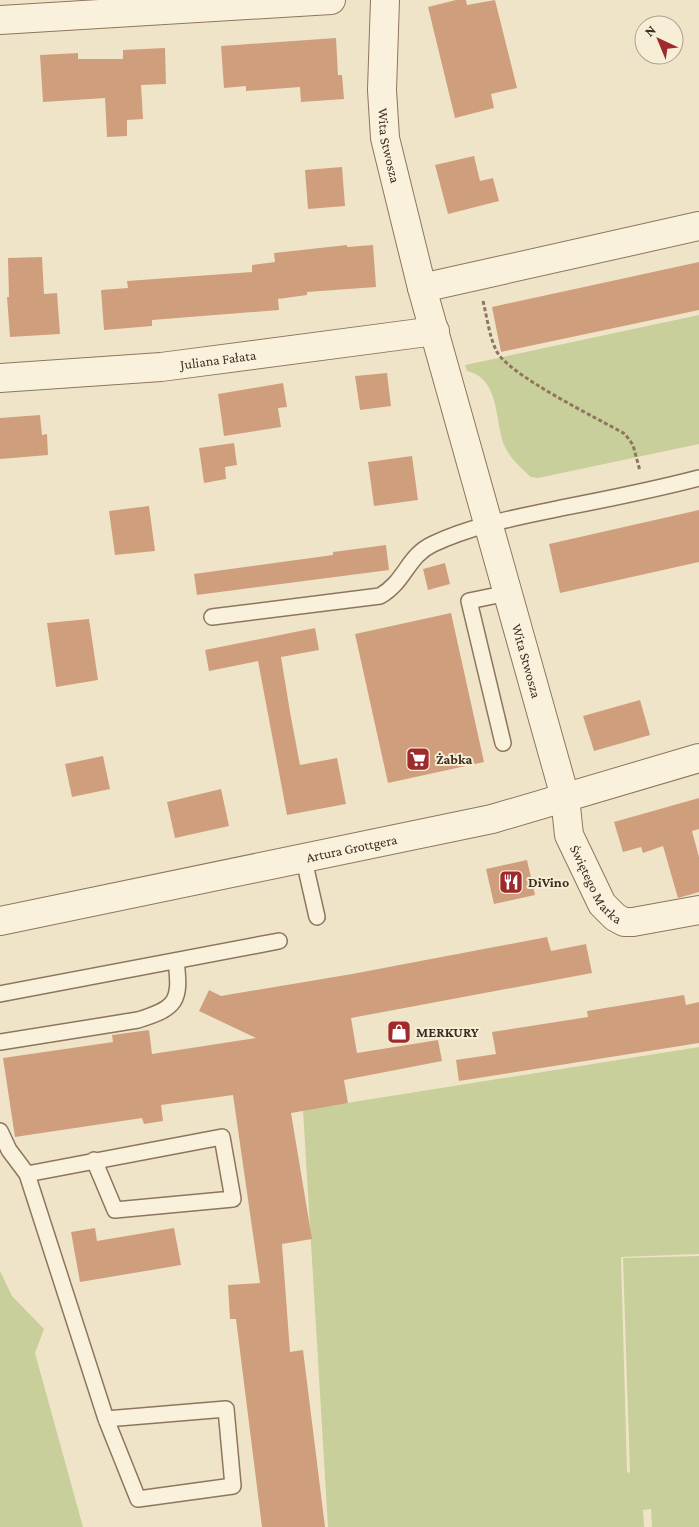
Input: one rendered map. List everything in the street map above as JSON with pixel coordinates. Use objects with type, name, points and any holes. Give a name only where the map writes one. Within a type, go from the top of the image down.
[{"type":"street","points":[[0,20],[332,0]]},
{"type":"street","name":"Wita Stwosza","points":[[385,0],[382,90],[385,138],[422,288],[565,798]]},
{"type":"street","points":[[422,288],[699,226]]},
{"type":"street","name":"Juliana Fałata","points":[[0,378],[161,367],[435,331]]},
{"type":"street","name":"Artura Grottgera","points":[[0,921],[304,860],[492,819],[699,758]]},
{"type":"street","name":"Świętego Marka","points":[[565,798],[570,835],[578,856],[608,911],[624,922],[633,922],[699,910]]},
{"type":"lane","points":[[212,617],[380,596],[393,589],[412,560],[422,550],[435,543],[489,525],[645,492],[699,478]]},
{"type":"lane","points":[[503,743],[469,601],[508,593]]},
{"type":"lane","points":[[304,860],[317,917]]},
{"type":"lane","points":[[0,994],[279,942]]},
{"type":"lane","points":[[0,1042],[138,1020],[159,1014],[168,1008],[177,996],[179,983],[176,961]]},
{"type":"lane","points":[[0,1130],[9,1150],[28,1174],[106,1419],[138,1500],[233,1486],[226,1409],[106,1419]]},
{"type":"lane","points":[[28,1174],[94,1160],[222,1137],[233,1199],[116,1210],[94,1160]]},
{"type":"path","points":[[477,276],[496,350],[502,359],[527,378],[625,434],[633,445],[645,492]]},
{"type":"green space","points":[[699,315],[699,444],[538,478],[531,477],[513,459],[505,447],[495,402],[486,383],[478,375],[467,371],[465,365]]},
{"type":"green space","points":[[699,1047],[699,1254],[621,1257],[627,1472],[630,1473],[623,1258],[699,1256],[699,1527],[652,1527],[651,1509],[643,1510],[644,1527],[328,1527],[303,1110]]},
{"type":"green space","points":[[0,1271],[12,1296],[44,1329],[35,1353],[83,1527],[0,1527]]},
{"type":"building","points":[[456,0],[466,0],[467,5],[495,0],[517,88],[491,94],[494,108],[455,118],[428,7]]},
{"type":"building","points":[[336,38],[338,75],[342,75],[344,99],[301,102],[300,87],[246,91],[246,86],[224,88],[221,46]]},
{"type":"building","points":[[165,48],[166,84],[141,85],[143,119],[127,120],[127,136],[107,137],[105,98],[43,102],[40,55],[78,53],[78,59],[123,59],[123,50]]},
{"type":"building","points":[[474,156],[480,181],[493,178],[499,201],[448,214],[435,165]]},
{"type":"building","points":[[342,167],[345,206],[308,209],[305,170]]},
{"type":"building","points":[[347,245],[347,247],[373,245],[376,287],[307,292],[307,295],[278,299],[279,310],[152,320],[152,326],[104,330],[101,290],[128,288],[127,281],[252,272],[252,265],[275,262],[274,253]]},
{"type":"building","points":[[42,257],[44,294],[57,293],[60,334],[10,337],[7,297],[9,297],[8,258]]},
{"type":"building","points":[[699,262],[699,310],[501,352],[492,307]]},
{"type":"building","points":[[387,373],[391,406],[360,410],[355,376]]},
{"type":"building","points":[[283,383],[287,407],[278,408],[281,427],[224,436],[218,394]]},
{"type":"building","points":[[40,415],[42,435],[47,434],[48,455],[0,459],[0,418]]},
{"type":"building","points":[[234,443],[237,465],[225,467],[226,479],[204,483],[199,448]]},
{"type":"building","points":[[412,456],[418,500],[374,506],[368,462]]},
{"type":"building","points":[[149,506],[155,551],[115,555],[109,511]]},
{"type":"building","points":[[699,510],[699,562],[560,593],[549,544]]},
{"type":"building","points":[[386,545],[389,570],[197,595],[194,574],[333,555],[333,552]]},
{"type":"building","points":[[445,563],[450,584],[428,590],[423,569]]},
{"type":"building","points":[[451,613],[484,762],[388,783],[355,634]]},
{"type":"building","points":[[89,619],[98,680],[56,687],[47,623]]},
{"type":"building","points":[[315,628],[319,650],[281,657],[290,712],[300,765],[337,758],[346,804],[287,815],[258,661],[209,671],[205,650]]},
{"type":"building","points":[[640,700],[650,735],[594,751],[583,716]]},
{"type":"building","points":[[103,756],[110,789],[72,797],[65,764]]},
{"type":"building","points":[[221,789],[229,826],[175,838],[167,802]]},
{"type":"building","points":[[699,798],[699,829],[692,831],[699,857],[699,892],[678,898],[663,846],[643,853],[641,847],[623,852],[614,822]]},
{"type":"building","name":"DiVino","points":[[527,860],[535,895],[494,904],[486,869]]},
{"type":"building","points":[[547,937],[551,951],[586,944],[592,973],[351,1018],[357,1053],[438,1040],[442,1061],[344,1080],[348,1103],[291,1113],[312,1239],[282,1244],[290,1352],[303,1350],[325,1527],[262,1527],[236,1319],[230,1319],[228,1285],[260,1283],[233,1095],[161,1105],[163,1121],[144,1124],[142,1118],[15,1137],[3,1058],[113,1042],[112,1035],[149,1030],[152,1054],[256,1038],[199,1011],[209,990],[221,996],[352,974]]},
{"type":"building","points":[[684,995],[686,1005],[699,1002],[699,1043],[459,1081],[456,1060],[496,1054],[492,1032],[588,1017],[587,1011]]},
{"type":"building","points":[[95,1228],[97,1241],[174,1228],[181,1265],[80,1282],[71,1232]]},
{"type":"place","name":"Żabka","points":[[418,759]]},
{"type":"place","name":"DiVino","points":[[511,882]]},
{"type":"place","name":"MERKURY","points":[[399,1032]]}]
